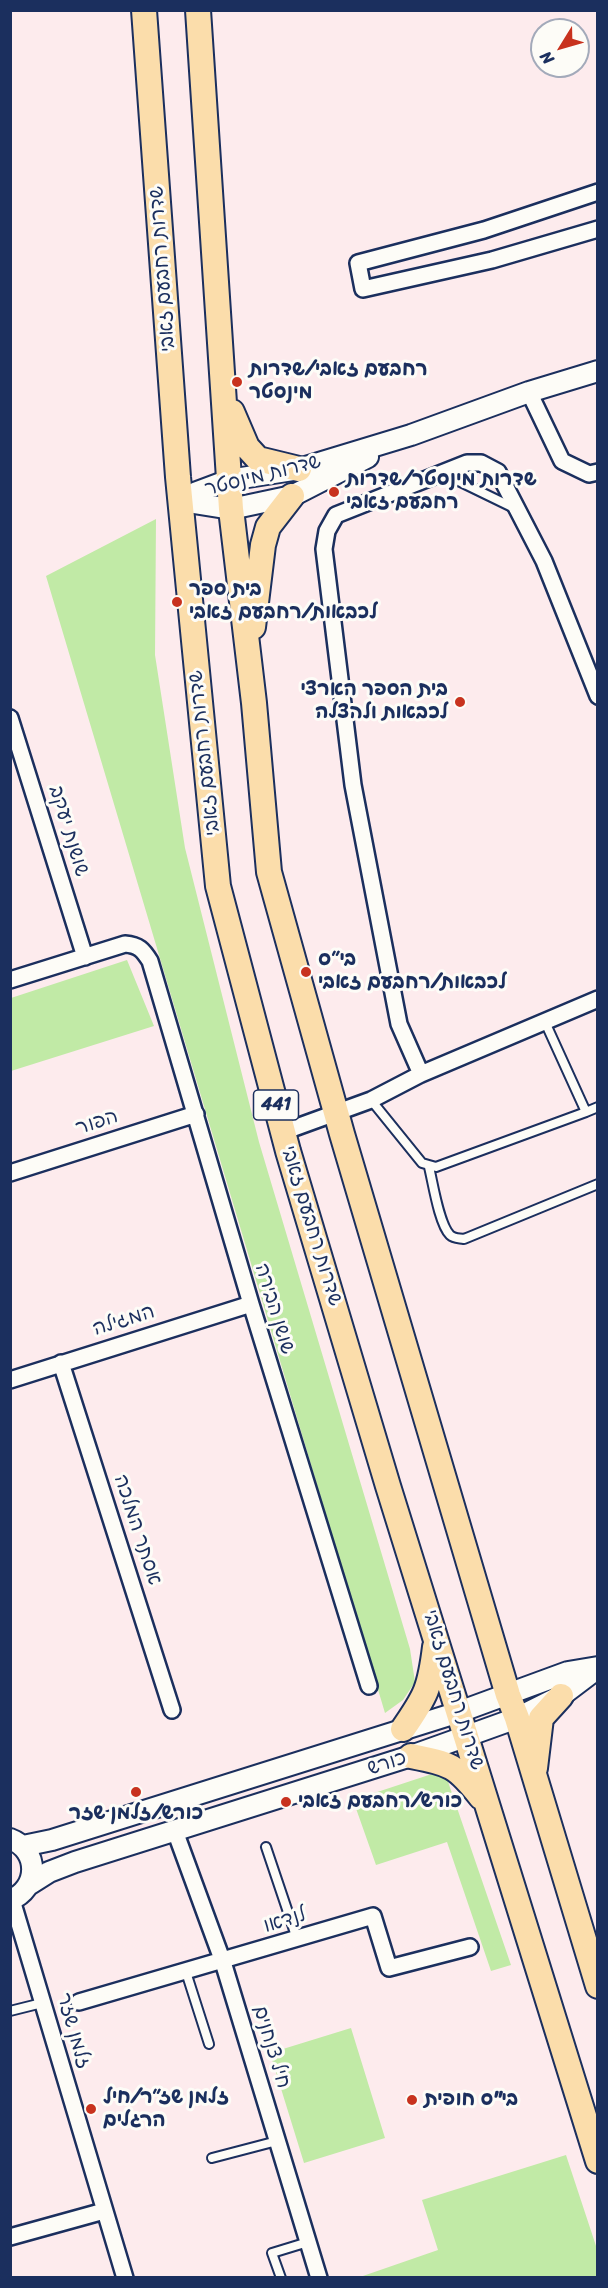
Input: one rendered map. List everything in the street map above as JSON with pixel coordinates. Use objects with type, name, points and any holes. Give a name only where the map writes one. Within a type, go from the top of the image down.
[{"type":"main road","name":"שדרות רחבעם זאבי","points":[[144,10],[181,501],[218,886],[283,1132],[597,2161]]},
{"type":"main road","points":[[198,10],[231,508],[248,668],[254,703],[269,872],[336,1112],[508,1695],[517,1718],[597,1986]]},
{"type":"main road","points":[[225,395],[247,447],[258,459],[299,469]]},
{"type":"main road","points":[[248,668],[263,545],[268,527],[292,496]]},
{"type":"main road","points":[[403,1728],[424,1699],[431,1680],[436,1639]]},
{"type":"main road","points":[[534,1776],[541,1718],[561,1696]]},
{"type":"main road","points":[[411,1756],[445,1763],[462,1773],[490,1810]]},
{"type":"street","points":[[597,192],[484,230],[358,263],[363,289],[492,260],[597,229]]},
{"type":"street","name":"שדרות מינסטר","points":[[181,501],[197,492],[230,480],[299,469],[411,435],[529,392],[597,371]]},
{"type":"street","points":[[529,392],[561,461],[589,474],[597,472]]},
{"type":"street","name":"שדרות מינסטר","points":[[181,501],[231,508],[292,496],[411,435]]},
{"type":"street","points":[[422,1074],[399,1024],[355,796],[324,549],[327,531],[336,515],[467,463],[481,463],[498,472],[544,561],[597,696]]},
{"type":"street","name":"שושנת יעקב","points":[[10,718],[85,957]]},
{"type":"street","name":"שושן הבירה","points":[[85,957],[125,944],[138,946],[150,961],[250,1304],[369,1686]]},
{"type":"street","points":[[10,980],[85,957]]},
{"type":"street","points":[[283,1132],[370,1100],[422,1074],[597,999]]},
{"type":"street","name":"הפור","points":[[10,1173],[196,1114]]},
{"type":"street","name":"המגילה","points":[[10,1380],[250,1304]]},
{"type":"street","name":"אסתר המלכה","points":[[62,1363],[172,1710]]},
{"type":"street","name":"כורש","points":[[17,1842],[52,1840],[459,1712],[568,1672],[597,1668]]},
{"type":"street","name":"כורש","points":[[11,1900],[49,1872],[75,1862],[411,1756],[517,1718],[561,1696],[597,1668]]},
{"type":"street","name":"חיל צנחנים","points":[[175,1831],[223,1962],[319,2277]]},
{"type":"street","points":[[17,1842],[33,1864],[30,1884]]},
{"type":"street","name":"זלמן שזר","points":[[11,1900],[125,2277]]},
{"type":"street","name":"לנדאו","points":[[78,2002],[373,1917],[389,1968],[470,1947]]},
{"type":"street","points":[[10,2237],[104,2211]]},
{"type":"lane","points":[[442,473],[518,510]]},
{"type":"lane","points":[[545,1022],[586,1112]]},
{"type":"lane","points":[[370,1100],[422,1163],[429,1167],[436,1167],[597,1107]]},
{"type":"lane","points":[[429,1167],[442,1219],[449,1234],[454,1238],[464,1239],[597,1184]]},
{"type":"lane","points":[[266,1847],[297,1939]]},
{"type":"lane","points":[[186,1972],[209,2044]]},
{"type":"lane","points":[[10,2011],[42,2003]]},
{"type":"lane","points":[[212,2157],[278,2141]]},
{"type":"lane","points":[[281,2277],[272,2253],[308,2242]]},
{"type":"green space","points":[[156,519],[155,655],[185,848],[259,1142],[410,1649],[415,1682],[403,1700],[385,1713],[46,576]]},
{"type":"green space","points":[[127,960],[154,1026],[11,1071],[11,998]]},
{"type":"green space","points":[[444,1770],[511,1965],[491,1971],[447,1842],[376,1865],[353,1800]]},
{"type":"green space","points":[[351,2028],[385,2138],[304,2163],[270,2053]]},
{"type":"green space","points":[[566,2155],[597,2249],[597,2277],[360,2277],[438,2250],[422,2200]]},
{"type":"place","name":"רחבעם זאבי/שדרות מינסטר","points":[[237,382]]},
{"type":"place","name":"שדרות מינסטר/שדרות רחבעם זאבי","points":[[334,492]]},
{"type":"place","name":"בית ספר לכבאות/רחבעם זאבי","points":[[177,602]]},
{"type":"place","name":"בית הספר הארצי לכבאות ולהצלה","points":[[460,702]]},
{"type":"place","name":"בי״ס לכבאות/רחבעם זאבי","points":[[306,972]]},
{"type":"place","name":"כורש/זלמן שזר","points":[[136,1792]]},
{"type":"place","name":"כורש/רחבעם זאבי","points":[[286,1802]]},
{"type":"place","name":"בי\"ס חופית","points":[[412,2100]]},
{"type":"place","name":"זלמן שז״ר/חיל הרגלים","points":[[91,2109]]}]
